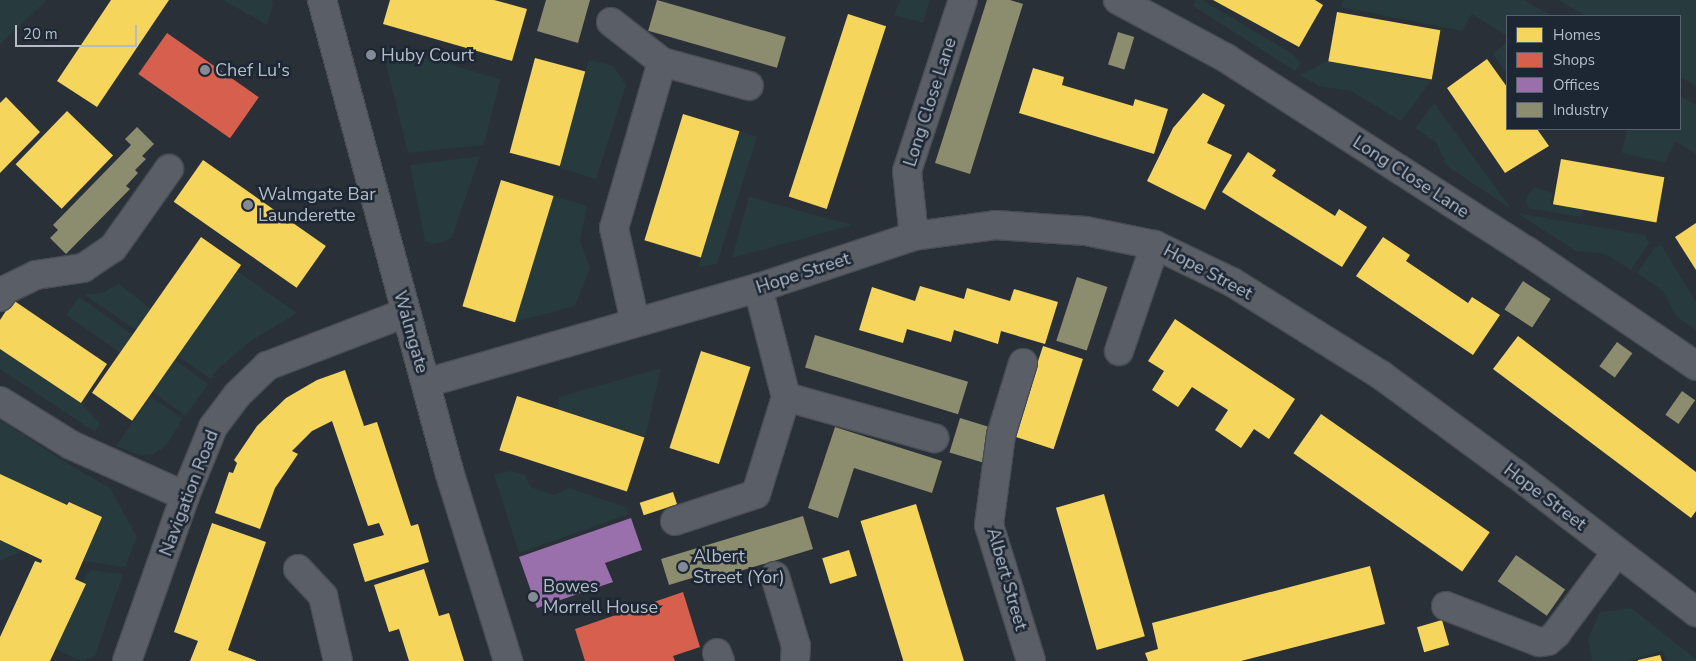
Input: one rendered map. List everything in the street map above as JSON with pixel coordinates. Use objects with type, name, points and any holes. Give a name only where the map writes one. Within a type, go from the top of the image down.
[{"type":"street","name":"Walmgate","points":[[322,0],[449,471],[508,661]]},
{"type":"street","name":"Long Close Lane","points":[[914,236],[907,171],[963,0]]},
{"type":"street","name":"Long Close Lane","points":[[1118,0],[1226,58],[1527,250],[1696,366]]},
{"type":"street","points":[[611,22],[662,62],[749,86]]},
{"type":"street","points":[[635,322],[614,228],[662,62]]},
{"type":"street","points":[[0,297],[5,290],[36,275],[83,268],[113,248],[169,169]]},
{"type":"street","name":"Hope Street","points":[[426,382],[758,288],[914,236],[995,225],[1086,231],[1155,245],[1232,282],[1381,375],[1516,474],[1696,612]]},
{"type":"street","points":[[1119,351],[1155,245]]},
{"type":"street","points":[[675,521],[756,494],[786,397],[758,288]]},
{"type":"street","name":"Navigation Road","points":[[127,661],[185,496],[213,427],[237,395],[267,366],[405,313]]},
{"type":"street","name":"Albert Street","points":[[1023,363],[1001,435],[989,525],[1031,661]]},
{"type":"street","points":[[786,397],[934,438]]},
{"type":"street","points":[[0,401],[71,445],[185,496]]},
{"type":"street","points":[[1446,606],[1539,642],[1548,640],[1556,634],[1617,552]]},
{"type":"street","points":[[298,569],[323,596],[338,661]]},
{"type":"street","points":[[775,576],[796,646],[795,661]]},
{"type":"green space","points":[[0,0],[47,0],[0,44]]},
{"type":"green space","points":[[223,0],[271,0],[273,4],[267,25]]},
{"type":"green space","points":[[900,0],[930,0],[923,23],[894,15]]},
{"type":"green space","points":[[1196,0],[1202,0],[1293,54],[1300,63],[1295,71],[1193,6]]},
{"type":"green space","points":[[1344,0],[1524,0],[1550,15],[1506,15],[1506,35],[1472,14],[1462,31],[1341,7]]},
{"type":"green space","points":[[1558,0],[1696,0],[1696,86],[1681,78],[1681,15],[1584,15]]},
{"type":"green space","points":[[1506,43],[1506,73],[1493,54]]},
{"type":"green space","points":[[381,44],[500,79],[484,145],[408,153]]},
{"type":"green space","points":[[589,60],[613,66],[626,85],[596,179],[558,167]]},
{"type":"green space","points":[[1328,61],[1431,81],[1401,121],[1351,91],[1319,86],[1300,75]]},
{"type":"green space","points":[[1681,97],[1696,105],[1696,154],[1675,141],[1665,163],[1622,153],[1627,130],[1681,130]]},
{"type":"green space","points":[[1434,103],[1511,209],[1447,166],[1436,142],[1415,128]]},
{"type":"green space","points":[[739,131],[757,137],[717,264],[698,267]]},
{"type":"green space","points":[[480,156],[452,237],[443,242],[433,244],[425,241],[410,165]]},
{"type":"green space","points":[[1534,187],[1553,193],[1550,204],[1584,210],[1582,217],[1531,209],[1527,206],[1526,198]]},
{"type":"green space","points":[[554,196],[587,206],[580,241],[590,268],[575,306],[514,322]]},
{"type":"green space","points":[[749,197],[830,219],[853,225],[732,258]]},
{"type":"green space","points":[[1517,213],[1645,235],[1649,243],[1631,270],[1606,254],[1576,251]]},
{"type":"green space","points":[[1662,246],[1696,302],[1696,330],[1676,316],[1663,291],[1637,273],[1655,247]]},
{"type":"green space","points":[[237,271],[297,313],[249,342],[217,370],[211,379],[178,356]]},
{"type":"green space","points":[[119,284],[151,309],[136,330],[85,295],[102,293]]},
{"type":"green space","points":[[79,297],[133,335],[120,353],[66,315]]},
{"type":"green space","points":[[0,349],[81,403],[100,424],[95,432],[0,369]]},
{"type":"green space","points":[[175,360],[208,384],[185,416],[152,392]]},
{"type":"green space","points":[[661,368],[645,437],[558,409],[559,397]]},
{"type":"green space","points":[[150,397],[183,418],[166,446],[154,454],[140,455],[116,446]]},
{"type":"green space","points":[[0,420],[73,467],[110,488],[137,537],[125,567],[82,561],[102,517],[69,502],[67,505],[0,474]]},
{"type":"green space","points":[[511,471],[525,475],[530,487],[554,495],[569,488],[627,508],[629,514],[519,553],[494,475]]},
{"type":"green space","points":[[0,540],[23,551],[0,561]]},
{"type":"green space","points":[[90,570],[123,574],[95,656],[82,661],[56,649],[85,584],[82,582]]},
{"type":"green space","points":[[1631,608],[1696,659],[1696,661],[1667,661],[1663,651],[1626,661],[1592,661],[1588,639],[1600,612]]},
{"type":"building: Homes","points":[[111,0],[169,0],[97,107],[57,81]]},
{"type":"building: Homes","points":[[390,0],[494,0],[527,9],[512,61],[383,24]]},
{"type":"building: Homes","points":[[1213,0],[1315,0],[1323,5],[1299,47]]},
{"type":"building: Homes","points":[[1337,12],[1440,30],[1432,79],[1328,61]]},
{"type":"building: Homes","points":[[848,14],[886,26],[827,209],[789,197]]},
{"type":"building: Homes","points":[[535,58],[585,71],[560,166],[510,153]]},
{"type":"building: Homes","points":[[1487,59],[1506,86],[1506,130],[1538,130],[1549,146],[1505,173],[1447,88]]},
{"type":"building: Homes","points":[[1033,68],[1064,77],[1062,85],[1133,106],[1135,99],[1168,109],[1154,154],[1019,113]]},
{"type":"building: Homes","points":[[1203,93],[1225,105],[1207,143],[1232,155],[1205,210],[1147,181],[1173,128]]},
{"type":"building: Homes","points":[[6,97],[40,132],[0,173],[0,103]]},
{"type":"building: Homes","points":[[67,111],[113,155],[62,209],[16,164]]},
{"type":"building: Homes","points":[[683,114],[739,131],[701,257],[644,240]]},
{"type":"building: Homes","points":[[1248,152],[1276,170],[1272,176],[1335,216],[1339,209],[1367,227],[1342,267],[1222,192]]},
{"type":"building: Homes","points":[[1561,159],[1664,177],[1656,223],[1553,204]]},
{"type":"building: Homes","points":[[203,160],[326,246],[297,288],[174,202]]},
{"type":"building: Homes","points":[[501,180],[554,196],[515,322],[462,306]]},
{"type":"building: Homes","points":[[1696,223],[1696,270],[1675,237]]},
{"type":"building: Homes","points":[[201,237],[241,265],[132,421],[92,393]]},
{"type":"building: Homes","points":[[1383,237],[1410,255],[1406,261],[1468,303],[1472,297],[1500,315],[1473,355],[1356,276]]},
{"type":"building: Homes","points":[[920,286],[964,299],[967,288],[1010,301],[1014,289],[1058,302],[1045,344],[1001,331],[998,344],[954,330],[951,342],[907,329],[903,343],[859,330],[872,287],[915,301]]},
{"type":"building: Homes","points":[[13,300],[107,364],[81,403],[0,349],[0,320]]},
{"type":"building: Homes","points":[[1175,319],[1295,399],[1269,439],[1254,429],[1241,448],[1215,430],[1228,410],[1192,387],[1178,407],[1152,390],[1164,371],[1148,361]]},
{"type":"building: Homes","points":[[1518,336],[1696,472],[1696,511],[1691,518],[1493,369]]},
{"type":"building: Homes","points":[[1043,346],[1083,359],[1054,449],[1014,436]]},
{"type":"building: Homes","points":[[701,351],[750,367],[719,464],[669,448]]},
{"type":"building: Homes","points":[[345,370],[364,426],[377,422],[411,526],[418,524],[429,562],[365,582],[353,544],[384,535],[379,523],[368,526],[332,421],[312,431],[292,451],[298,454],[275,488],[260,529],[215,513],[229,472],[233,473],[237,463],[234,460],[257,426],[286,398],[317,380]]},
{"type":"building: Homes","points":[[517,396],[644,437],[627,492],[499,450]]},
{"type":"building: Homes","points":[[1321,414],[1490,532],[1462,571],[1293,453]]},
{"type":"building: Homes","points":[[0,474],[67,505],[69,502],[102,517],[75,579],[86,584],[50,661],[0,661],[0,637],[35,561],[41,563],[42,560],[0,540]]},
{"type":"building: Homes","points":[[673,492],[677,504],[644,515],[640,503]]},
{"type":"building: Homes","points":[[1104,494],[1145,636],[1097,650],[1056,508]]},
{"type":"building: Homes","points":[[916,504],[964,661],[903,661],[861,521]]},
{"type":"building: Homes","points":[[212,523],[266,542],[228,650],[257,661],[190,661],[198,641],[174,632]]},
{"type":"building: Homes","points":[[849,550],[857,576],[830,584],[822,558]]},
{"type":"building: Homes","points":[[1370,566],[1385,624],[1241,661],[1148,661],[1145,653],[1158,649],[1152,623]]},
{"type":"building: Homes","points":[[424,569],[439,616],[449,613],[464,661],[409,661],[399,629],[389,632],[374,585]]},
{"type":"building: Homes","points":[[1442,620],[1449,645],[1424,652],[1417,627]]},
{"type":"building: Homes","points":[[1660,655],[1662,661],[1638,661],[1638,660]]},
{"type":"building: Shops","points":[[167,33],[259,97],[230,138],[138,74]]},
{"type":"building: Shops","points":[[683,592],[700,647],[673,656],[675,661],[585,661],[575,629]]},
{"type":"building: Offices","points":[[631,518],[642,550],[605,563],[613,582],[537,608],[519,557]]},
{"type":"building: Industry","points":[[546,0],[590,0],[578,43],[537,31]]},
{"type":"building: Industry","points":[[657,0],[786,37],[777,68],[648,31]]},
{"type":"building: Industry","points":[[987,0],[1010,0],[1023,4],[970,174],[935,163]]},
{"type":"building: Industry","points":[[1118,32],[1134,37],[1124,69],[1108,65]]},
{"type":"building: Industry","points":[[137,127],[154,144],[142,156],[146,159],[135,170],[138,173],[126,186],[130,189],[66,254],[50,238],[58,230],[53,225],[131,145],[125,139]]},
{"type":"building: Industry","points":[[1077,277],[1107,287],[1087,351],[1056,341]]},
{"type":"building: Industry","points":[[1523,281],[1551,299],[1532,327],[1504,310]]},
{"type":"building: Industry","points":[[815,335],[968,382],[958,414],[805,368]]},
{"type":"building: Industry","points":[[1617,342],[1632,353],[1615,377],[1599,366]]},
{"type":"building: Industry","points":[[1682,391],[1695,400],[1678,424],[1665,415]]},
{"type":"building: Industry","points":[[960,418],[993,428],[982,462],[949,452]]},
{"type":"building: Industry","points":[[835,427],[942,461],[932,493],[854,468],[838,518],[808,508]]},
{"type":"building: Industry","points":[[803,516],[813,549],[707,581],[705,574],[669,585],[661,559]]},
{"type":"building: Industry","points":[[1516,555],[1565,589],[1547,616],[1498,581]]},
{"type":"place","name":"Huby Court","points":[[371,55]]},
{"type":"place","name":"Chef Lu's","points":[[205,70]]},
{"type":"place","name":"Walmgate Bar Launderette","points":[[248,205]]},
{"type":"place","name":"Albert Street (Yor)","points":[[683,567]]},
{"type":"place","name":"Bowes Morrell House","points":[[533,597]]}]
